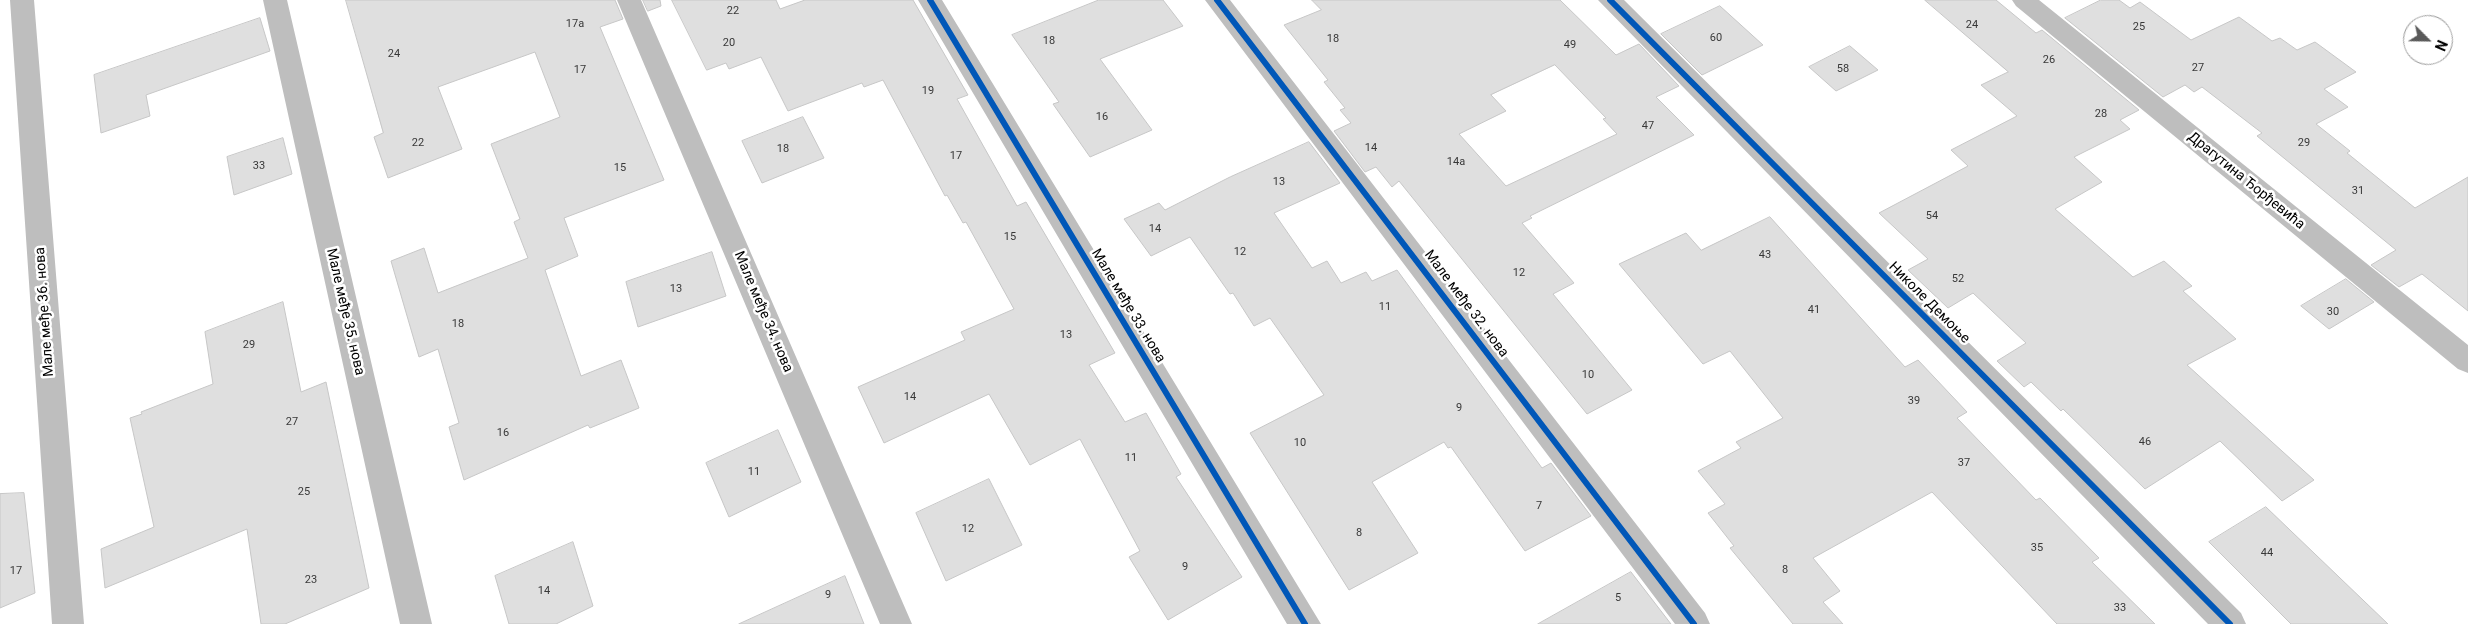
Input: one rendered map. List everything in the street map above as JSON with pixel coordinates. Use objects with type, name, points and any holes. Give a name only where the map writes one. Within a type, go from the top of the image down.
[{"type":"street","name":"Мале међе 36. нова","points":[[22,0],[68,624]]},
{"type":"street","name":"Мале међе 35. нова","points":[[275,0],[416,624]]},
{"type":"street","name":"Мале међе 34. нова","points":[[629,0],[896,624]]},
{"type":"street","name":"Мале међе 33. нова","points":[[930,0],[1305,624]]},
{"type":"street","name":"Мале међе 32. нова","points":[[1218,0],[1694,624]]},
{"type":"street","name":"Николе Демоње","points":[[1610,0],[2230,624]]},
{"type":"street","name":"Драгутина Ђорђевића","points":[[2024,0],[2468,361]]},
{"type":"building","points":[[346,0],[615,0],[623,19],[600,27],[664,180],[564,218],[578,256],[545,270],[581,376],[621,360],[639,408],[590,428],[588,425],[464,480],[449,427],[459,423],[438,349],[419,357],[391,261],[424,248],[438,293],[528,258],[514,222],[520,219],[491,144],[560,117],[535,52],[438,87],[462,149],[388,178],[374,137],[383,133]]},
{"type":"building","points":[[643,0],[660,0],[661,6],[648,11]]},
{"type":"building","points":[[672,0],[776,0],[780,9],[805,0],[913,0],[968,95],[957,99],[1017,206],[1026,202],[1115,353],[1089,365],[1125,422],[1146,413],[1181,474],[1176,477],[1242,577],[1168,620],[1129,557],[1140,551],[1080,439],[1030,465],[989,394],[884,443],[858,387],[965,340],[961,332],[1014,309],[966,222],[963,223],[947,195],[945,196],[883,80],[864,87],[862,83],[788,111],[761,57],[729,69],[726,63],[707,70]]},
{"type":"building","points":[[1099,0],[1163,0],[1183,26],[1100,59],[1152,130],[1090,157],[1053,104],[1059,102],[1012,35]]},
{"type":"building","points":[[1312,0],[1560,0],[1616,55],[1639,44],[1679,86],[1656,97],[1694,135],[1530,216],[1532,218],[1522,223],[1574,283],[1553,294],[1632,390],[1587,414],[1399,181],[1392,187],[1376,167],[1365,172],[1334,131],[1351,123],[1340,110],[1345,108],[1324,82],[1328,80],[1284,25],[1321,10]],"holes":[[[1555,65],[1606,118],[1603,119],[1617,134],[1506,186],[1459,134],[1506,111],[1491,95]]]},
{"type":"building","points":[[1925,0],[1996,0],[2036,33],[2042,30],[2139,110],[2120,120],[2130,129],[2074,157],[2102,182],[2055,209],[2133,277],[2164,261],[2192,286],[2183,291],[2236,339],[2187,365],[2314,480],[2282,501],[2220,441],[2145,489],[2063,409],[2061,411],[2031,382],[2024,387],[1997,361],[2026,343],[1973,293],[1948,308],[1908,270],[1928,259],[1879,213],[1968,166],[1951,150],[2017,116],[1981,85],[2008,72]]},
{"type":"building","points":[[2101,0],[2119,0],[2130,8],[2140,2],[2191,40],[2239,17],[2272,41],[2280,38],[2297,50],[2315,42],[2356,72],[2324,89],[2348,107],[2316,124],[2350,151],[2347,153],[2415,208],[2468,177],[2468,311],[2422,274],[2399,287],[2371,265],[2396,250],[2257,136],[2262,133],[2202,87],[2194,92],[2185,85],[2163,97],[2065,18]]},
{"type":"building","points":[[1720,6],[1763,45],[1702,75],[1661,34]]},
{"type":"building","points":[[260,18],[270,51],[146,95],[150,116],[101,133],[94,75]]},
{"type":"building","points":[[1850,46],[1878,70],[1836,91],[1809,67]]},
{"type":"building","points":[[803,117],[824,158],[762,183],[742,141]]},
{"type":"building","points":[[283,138],[292,174],[234,195],[227,157]]},
{"type":"building","points":[[1309,142],[1340,183],[1274,213],[1312,268],[1327,261],[1341,283],[1366,272],[1372,281],[1397,270],[1542,468],[1551,463],[1591,516],[1525,551],[1451,447],[1448,448],[1444,442],[1372,482],[1418,553],[1349,590],[1250,433],[1324,395],[1270,318],[1254,326],[1233,293],[1230,294],[1190,237],[1151,256],[1124,219],[1159,203],[1165,210],[1230,177]]},
{"type":"building","points":[[1770,217],[1905,367],[1918,360],[1967,412],[1957,418],[2036,500],[2040,498],[2099,558],[2092,562],[2155,624],[2057,624],[1932,492],[1813,558],[1840,591],[1823,602],[1843,624],[1793,624],[1730,548],[1734,546],[1708,513],[1725,504],[1698,471],[1741,448],[1736,442],[1783,418],[1730,351],[1703,364],[1619,264],[1686,233],[1701,250]]},
{"type":"building","points":[[712,252],[726,296],[638,327],[626,282]]},
{"type":"building","points":[[2346,279],[2374,302],[2329,329],[2301,306]]},
{"type":"building","points":[[283,302],[301,392],[326,382],[369,588],[285,624],[261,624],[247,529],[105,588],[101,549],[154,527],[130,418],[213,384],[205,332]]},
{"type":"building","points":[[778,430],[801,482],[729,517],[706,463]]},
{"type":"building","points":[[989,479],[1022,545],[946,581],[916,513]]},
{"type":"building","points":[[24,493],[35,593],[0,608],[0,494]]},
{"type":"building","points":[[2266,507],[2388,624],[2291,624],[2209,542]]},
{"type":"building","points":[[573,542],[593,606],[556,624],[509,624],[495,576]]},
{"type":"building","points":[[1631,572],[1671,624],[1538,624]]},
{"type":"building","points":[[845,576],[864,624],[739,624]]},
{"type":"cycle path","points":[[930,0],[1305,624]]},
{"type":"cycle path","points":[[1217,0],[1694,624]]},
{"type":"cycle path","points":[[1610,0],[2230,624]]}]
